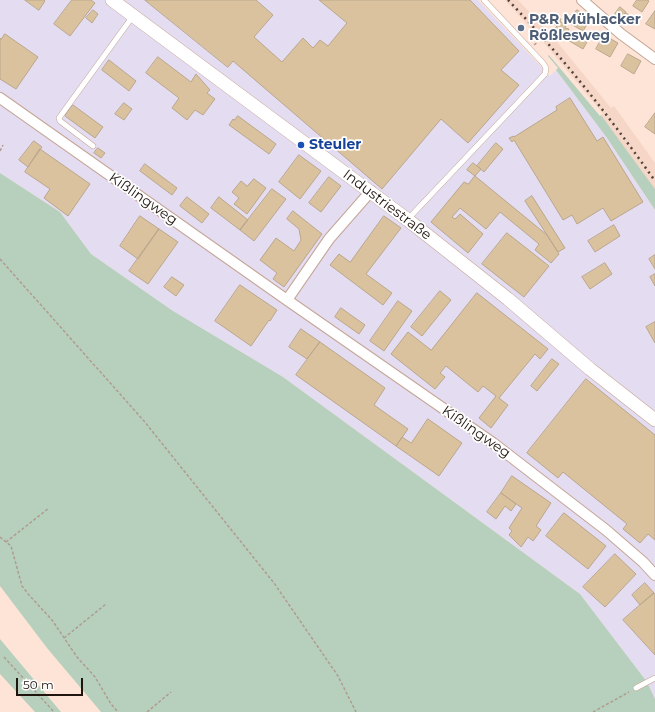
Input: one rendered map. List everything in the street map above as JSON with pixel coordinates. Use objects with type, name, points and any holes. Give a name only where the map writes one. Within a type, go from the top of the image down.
[{"type":"street","name":"Industriestraße","points":[[112,0],[408,220],[508,299],[590,369],[655,420]]},
{"type":"street","points":[[582,0],[621,34],[655,59]]},
{"type":"street","name":"Kißlingweg","points":[[0,98],[286,300],[493,443],[606,530],[643,562],[655,575]]},
{"type":"street","points":[[286,300],[329,239],[371,192]]},
{"type":"lane","points":[[408,220],[545,74],[546,68],[543,63],[484,0]]},
{"type":"lane","points":[[93,146],[60,121],[59,118],[134,16]]},
{"type":"lane","points":[[636,688],[655,678]]},
{"type":"path","points":[[0,151],[3,146]]},
{"type":"path","points":[[0,259],[144,422],[274,583],[338,676],[356,712]]},
{"type":"path","points":[[6,542],[49,508]]},
{"type":"path","points":[[0,537],[11,546],[22,586],[28,595],[52,620],[78,657],[95,677],[111,704],[118,712]]},
{"type":"path","points":[[64,638],[106,604]]},
{"type":"path","points":[[4,657],[54,712]]},
{"type":"path","points":[[593,712],[636,688]]},
{"type":"path","points":[[146,712],[171,692]]},
{"type":"shaded area","points":[[0,0],[478,0],[550,76],[556,70],[607,138],[655,210],[655,699],[647,682],[580,594],[283,377],[173,311],[91,254],[60,212],[0,173]]},
{"type":"shaded area","points":[[505,0],[518,0],[553,37],[611,108],[614,106],[655,163],[655,189],[601,115],[603,114],[600,110],[545,44]]},
{"type":"green space","points":[[549,55],[600,116],[601,115],[655,189],[655,210],[607,138],[556,70],[558,68],[548,56]]},
{"type":"green space","points":[[0,173],[60,212],[91,254],[173,311],[283,377],[580,594],[647,682],[655,699],[655,712],[101,712],[47,648],[0,586]]},
{"type":"green space","points":[[0,639],[61,712],[35,712],[0,674]]},
{"type":"building","points":[[25,0],[44,0],[45,1],[39,10]]},
{"type":"building","points":[[72,0],[91,0],[95,3],[70,36],[54,24]]},
{"type":"building","points":[[145,0],[256,0],[273,15],[254,37],[282,62],[303,38],[313,48],[320,40],[328,46],[347,23],[319,0],[470,0],[519,51],[501,70],[519,85],[468,143],[441,119],[382,189],[233,61],[228,67]]},
{"type":"building","points":[[637,0],[649,1],[642,12],[633,6]]},
{"type":"building","points":[[620,7],[626,12],[622,18],[615,14]]},
{"type":"building","points":[[93,10],[98,14],[92,23],[86,18]]},
{"type":"building","points":[[577,10],[591,18],[583,31],[569,23]]},
{"type":"building","points":[[655,11],[655,29],[646,24]]},
{"type":"building","points":[[626,13],[632,17],[628,24],[621,19]]},
{"type":"building","points":[[558,17],[566,26],[565,28],[569,29],[565,36],[555,28],[557,26],[554,24]]},
{"type":"building","points":[[571,32],[587,42],[583,49],[566,39]]},
{"type":"building","points":[[5,34],[38,57],[16,89],[0,79],[0,38],[1,39]]},
{"type":"building","points":[[604,35],[618,43],[610,57],[596,49]]},
{"type":"building","points":[[628,54],[641,61],[634,74],[621,66]]},
{"type":"building","points":[[158,57],[191,82],[196,74],[210,90],[207,93],[215,99],[203,115],[195,110],[187,120],[172,108],[179,98],[146,73]]},
{"type":"building","points":[[109,60],[136,81],[129,91],[102,70]]},
{"type":"building","points":[[570,98],[597,141],[603,137],[643,202],[611,221],[603,208],[577,224],[572,215],[563,220],[514,140],[512,142],[509,138],[514,137],[557,110],[556,107]]},
{"type":"building","points":[[124,103],[132,109],[124,120],[115,114]]},
{"type":"building","points":[[73,105],[103,127],[95,138],[65,116]]},
{"type":"building","points":[[655,113],[655,134],[645,127]]},
{"type":"building","points":[[238,116],[276,144],[269,154],[229,125],[233,119],[234,120]]},
{"type":"building","points":[[34,141],[42,147],[28,167],[19,160]]},
{"type":"building","points":[[496,143],[503,149],[484,172],[477,166]]},
{"type":"building","points":[[98,148],[105,153],[101,158],[94,153]]},
{"type":"building","points":[[40,149],[90,184],[68,216],[44,198],[50,189],[25,172]]},
{"type":"building","points":[[299,155],[321,171],[300,199],[279,182]]},
{"type":"building","points":[[473,163],[481,169],[475,176],[467,170]]},
{"type":"building","points":[[145,164],[177,188],[172,195],[140,171]]},
{"type":"building","points":[[475,176],[547,235],[559,254],[551,263],[535,250],[539,244],[500,212],[486,229],[460,208],[452,217],[455,219],[460,214],[483,234],[468,253],[431,222],[464,182],[468,184]]},
{"type":"building","points":[[329,177],[341,186],[321,212],[309,203]]},
{"type":"building","points":[[254,179],[266,188],[247,214],[234,204],[239,198],[232,192],[241,181],[247,186]]},
{"type":"building","points":[[272,189],[286,199],[254,241],[240,230]]},
{"type":"building","points":[[532,196],[565,248],[558,252],[525,201]]},
{"type":"building","points":[[187,197],[209,214],[202,223],[180,206]]},
{"type":"building","points":[[219,197],[248,220],[240,230],[211,208]]},
{"type":"building","points":[[293,211],[322,234],[284,287],[273,279],[277,273],[260,260],[276,238],[294,251],[301,240],[299,229],[287,219]]},
{"type":"building","points":[[140,216],[159,229],[138,259],[120,246]]},
{"type":"building","points":[[384,216],[401,228],[366,274],[392,293],[383,305],[330,265],[339,254],[350,262]]},
{"type":"building","points":[[614,225],[620,236],[595,252],[588,241]]},
{"type":"building","points":[[159,229],[178,242],[148,284],[129,271]]},
{"type":"building","points":[[507,233],[549,266],[524,297],[482,264]]},
{"type":"building","points":[[655,255],[655,269],[649,259]]},
{"type":"building","points":[[605,263],[612,274],[590,289],[582,277]]},
{"type":"building","points":[[655,274],[655,286],[650,277]]},
{"type":"building","points":[[172,277],[184,285],[176,296],[164,287]]},
{"type":"building","points":[[240,285],[277,310],[251,346],[215,321]]},
{"type":"building","points":[[440,291],[451,300],[422,336],[411,327]]},
{"type":"building","points":[[477,293],[548,349],[540,359],[535,354],[499,398],[508,405],[491,428],[479,418],[496,396],[483,386],[478,392],[446,366],[440,373],[445,377],[435,389],[391,354],[408,332],[431,350]]},
{"type":"building","points":[[398,301],[412,311],[384,351],[370,341]]},
{"type":"building","points":[[341,308],[365,325],[359,334],[335,317]]},
{"type":"building","points":[[655,322],[655,343],[646,327]]},
{"type":"building","points":[[301,329],[320,342],[307,359],[289,347]]},
{"type":"building","points":[[320,342],[385,388],[374,405],[408,429],[396,446],[296,375]]},
{"type":"building","points":[[552,359],[559,364],[537,391],[531,386]]},
{"type":"building","points":[[586,379],[655,435],[655,540],[648,534],[640,543],[623,529],[627,524],[563,472],[558,478],[527,453]]},
{"type":"building","points":[[428,419],[462,443],[439,476],[396,446],[402,437],[411,443]]},
{"type":"building","points":[[512,476],[551,503],[536,526],[541,530],[533,541],[528,537],[521,547],[509,535],[512,531],[509,528],[522,508],[501,493]]},
{"type":"building","points":[[501,493],[516,504],[511,511],[505,506],[496,519],[487,512]]},
{"type":"building","points":[[564,513],[606,546],[588,569],[546,536]]},
{"type":"building","points":[[615,554],[636,574],[605,607],[583,587]]},
{"type":"building","points":[[645,583],[654,593],[640,605],[632,595]]},
{"type":"building","points":[[654,593],[655,594],[655,655],[623,620]]},
{"type":"railway","points":[[508,0],[528,21],[585,88],[655,181]]},
{"type":"place","name":"P&R Mühlacker Rößlesweg","points":[[521,28]]},
{"type":"place","name":"Steuler","points":[[301,145]]}]
